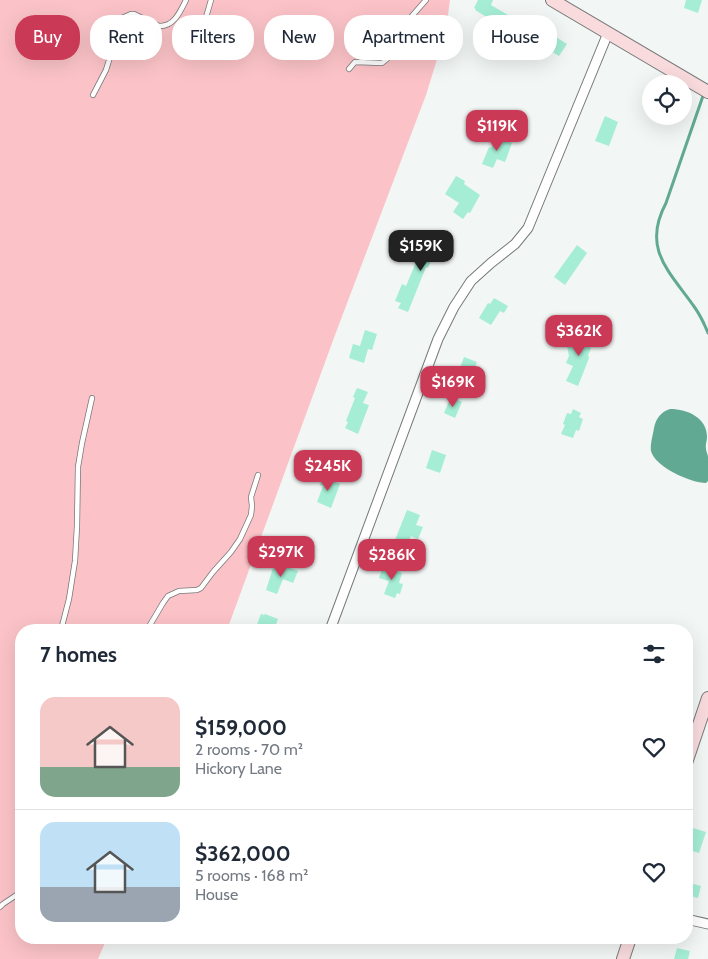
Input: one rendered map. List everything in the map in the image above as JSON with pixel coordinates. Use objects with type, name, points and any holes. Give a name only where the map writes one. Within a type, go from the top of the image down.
[{"type":"street","points":[[552,0],[702,89]]},
{"type":"street","points":[[332,624],[438,339],[470,281],[516,244],[528,228],[608,33]]},
{"type":"street","points":[[693,742],[708,698]]},
{"type":"street","points":[[693,921],[708,924]]},
{"type":"street","points":[[623,959],[628,944]]},
{"type":"lane","points":[[93,95],[106,70],[122,18],[134,14],[159,26],[163,26],[176,19],[186,0]]},
{"type":"lane","points":[[207,15],[211,0]]},
{"type":"lane","points":[[349,69],[354,62],[382,63],[387,59],[404,25],[426,0]]},
{"type":"lane","points":[[62,624],[75,561],[78,466],[92,398]]},
{"type":"lane","points":[[151,624],[168,596],[179,590],[197,590],[201,588],[231,552],[240,539],[251,516],[251,497],[258,475]]},
{"type":"lane","points":[[0,908],[15,896]]},
{"type":"shaded area","points":[[0,0],[450,0],[448,15],[344,15],[344,60],[437,60],[426,95],[335,335],[229,624],[15,624],[15,944],[104,944],[98,959],[0,959]]},
{"type":"shaded area","points":[[670,409],[690,413],[704,425],[708,457],[708,481],[706,483],[674,473],[659,463],[651,451],[655,424],[664,412]]},
{"type":"building","points":[[478,0],[493,0],[491,5],[508,15],[483,15],[474,8]]},
{"type":"building","points":[[686,0],[702,0],[698,13],[684,8]]},
{"type":"building","points":[[557,38],[567,44],[559,56],[557,55]]},
{"type":"building","points":[[605,116],[618,122],[609,146],[595,141]]},
{"type":"building","points":[[496,137],[512,143],[505,162],[497,159],[493,168],[482,164],[489,147],[491,148]]},
{"type":"building","points":[[456,176],[465,181],[464,184],[480,195],[470,213],[468,212],[463,219],[453,212],[459,203],[445,194]]},
{"type":"building","points":[[434,238],[451,245],[445,260],[433,256],[428,268],[426,267],[408,312],[398,308],[401,303],[395,301],[402,284],[406,286],[420,253],[422,254],[426,244],[431,246]]},
{"type":"building","points":[[577,245],[587,253],[565,285],[554,277]]},
{"type":"building","points":[[494,298],[508,306],[504,313],[500,311],[491,325],[479,318],[488,303],[490,304]]},
{"type":"building","points":[[365,330],[377,334],[372,350],[368,349],[364,363],[349,358],[353,344],[360,346]]},
{"type":"building","points":[[581,332],[594,337],[588,355],[589,358],[578,386],[566,381],[573,366],[566,363],[569,356],[568,342],[576,343]]},
{"type":"building","points":[[464,357],[477,362],[470,379],[458,374]]},
{"type":"building","points":[[357,388],[368,392],[363,403],[369,405],[358,434],[345,428]]},
{"type":"building","points":[[451,397],[462,402],[455,418],[444,413]]},
{"type":"building","points":[[573,409],[581,413],[579,417],[583,419],[579,431],[576,430],[573,438],[561,434],[567,413],[571,414]]},
{"type":"building","points":[[432,450],[446,455],[440,473],[426,468]]},
{"type":"building","points":[[323,477],[340,484],[331,508],[317,502],[323,486],[320,485]]},
{"type":"building","points":[[407,510],[420,515],[416,525],[423,527],[418,539],[411,536],[407,545],[395,540]]},
{"type":"building","points":[[278,564],[298,571],[293,583],[283,579],[277,594],[266,590],[273,568],[276,569]]},
{"type":"building","points":[[383,566],[402,573],[399,583],[403,584],[400,594],[397,593],[395,598],[384,594],[389,581],[379,578]]},
{"type":"building","points":[[261,614],[278,619],[276,624],[257,624]]},
{"type":"building","points":[[693,828],[706,832],[699,853],[693,851]]},
{"type":"building","points":[[693,884],[701,886],[698,898],[693,897]]},
{"type":"building","points":[[677,948],[690,951],[688,959],[674,959]]},
{"type":"waterway","points":[[704,93],[659,219],[657,246],[667,269],[697,311],[708,333]]}]
